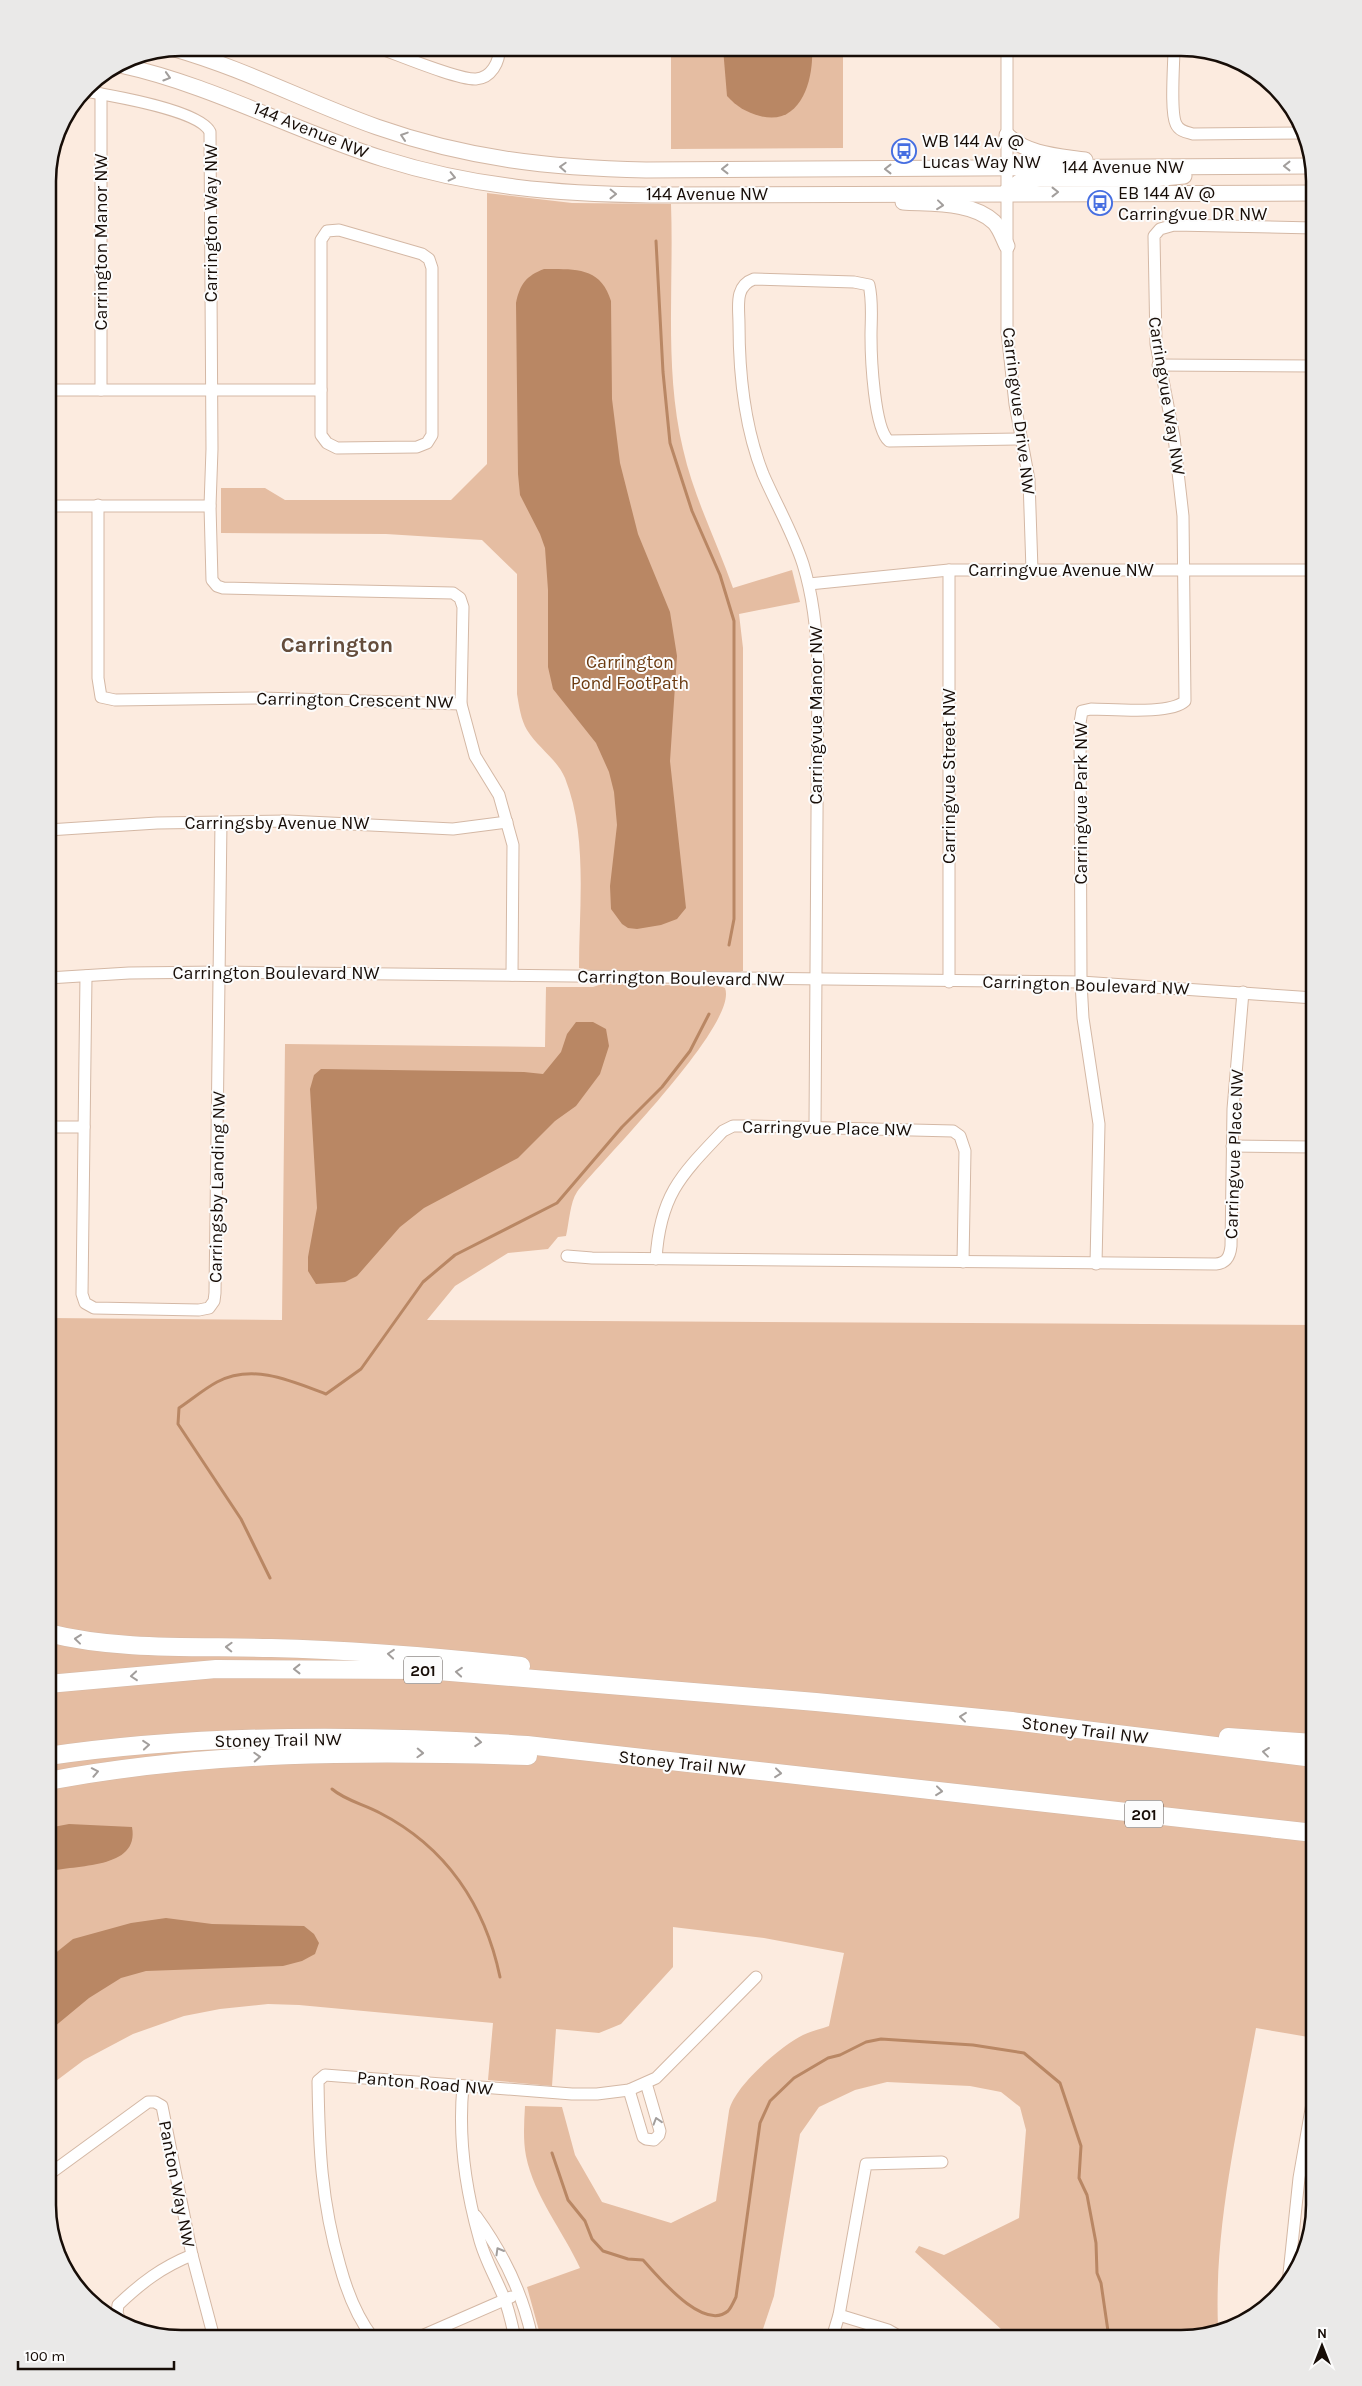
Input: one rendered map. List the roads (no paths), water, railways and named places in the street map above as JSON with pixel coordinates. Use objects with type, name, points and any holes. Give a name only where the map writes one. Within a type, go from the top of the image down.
[{"type":"highway","points":[[56,1635],[72,1639],[144,1644],[361,1651],[717,1686],[786,1701]]},
{"type":"highway","name":"Stoney Trail NW","points":[[56,1683],[216,1669],[426,1670],[1012,1721],[1306,1757]]},
{"type":"highway","points":[[1012,1721],[1306,1742]]},
{"type":"highway","name":"Stoney Trail NW","points":[[56,1755],[169,1743],[274,1738],[474,1741],[527,1745],[1306,1832]]},
{"type":"highway","points":[[56,1779],[106,1770],[208,1759],[324,1753],[547,1757],[607,1755]]},
{"type":"highway","points":[[973,1794],[1306,1845]]},
{"type":"main road","name":"144 Avenue NW","points":[[202,56],[248,73],[376,127],[463,152],[507,161],[552,166],[646,170],[1305,166]]},
{"type":"main road","name":"144 Avenue NW","points":[[130,68],[196,85],[382,159],[483,184],[570,194],[1306,192]]},
{"type":"main road","points":[[1007,135],[1022,147],[1037,152],[1136,167]]},
{"type":"main road","points":[[1006,192],[1019,182],[1039,179],[1153,179],[1262,166]]},
{"type":"main road","points":[[805,194],[836,200],[900,201],[965,208],[979,212],[994,222],[1007,246]]},
{"type":"street","points":[[403,56],[460,76],[477,79],[484,77],[495,67],[497,56]]},
{"type":"street","name":"Carringvue Drive NW","points":[[1007,57],[1006,192],[1009,354],[1031,500],[1032,570]]},
{"type":"street","points":[[1174,57],[1174,114],[1177,126],[1180,129],[1193,134],[1296,133]]},
{"type":"street","name":"Carrington Way NW","points":[[93,93],[139,102],[192,117],[202,122],[210,132],[210,506]]},
{"type":"street","name":"Carrington Manor NW","points":[[101,94],[101,390]]},
{"type":"street","name":"Carringvue Way NW","points":[[1185,570],[1184,516],[1174,437],[1158,365],[1154,306],[1154,239],[1156,232],[1167,226],[1174,225],[1306,228]]},
{"type":"street","points":[[339,230],[422,254],[429,259],[432,268],[432,435],[427,443],[417,447],[337,448],[327,443],[321,435],[321,390],[321,240],[327,231],[339,230]]},
{"type":"street","name":"Carringvue Manor NW","points":[[815,1127],[818,662],[816,625],[809,584],[794,540],[762,472],[747,420],[740,370],[739,296],[741,288],[754,280],[854,282],[868,285],[871,293],[871,346],[876,397],[882,431],[889,441],[1021,439]]},
{"type":"street","points":[[1158,365],[1306,366]]},
{"type":"street","points":[[57,390],[321,390]]},
{"type":"street","name":"Carrington Crescent NW","points":[[98,505],[98,678],[101,697],[115,700],[262,698],[461,704],[464,607],[460,598],[453,593],[223,588],[217,586],[212,580],[210,506]]},
{"type":"street","points":[[57,506],[210,506]]},
{"type":"street","name":"Carringvue Avenue NW","points":[[809,584],[949,570],[1306,570]]},
{"type":"street","name":"Carringvue Street NW","points":[[949,570],[949,982]]},
{"type":"street","name":"Carringvue Park NW","points":[[1081,982],[1080,723],[1082,711],[1091,708],[1167,709],[1180,706],[1185,701],[1185,570]]},
{"type":"street","points":[[461,704],[475,756],[499,795],[513,845],[512,975]]},
{"type":"street","points":[[220,822],[220,972]]},
{"type":"street","name":"Carringsby Avenue NW","points":[[57,830],[220,822],[336,822],[452,828],[506,822]]},
{"type":"street","name":"Carrington Boulevard NW","points":[[57,978],[129,973],[220,972],[949,982],[1081,982],[1306,997]]},
{"type":"street","name":"Carringsby Landing NW","points":[[86,976],[82,1294],[85,1303],[94,1308],[199,1310],[210,1308],[214,1301],[215,1293],[220,972]]},
{"type":"street","points":[[1081,982],[1083,1018],[1099,1124],[1096,1264]]},
{"type":"street","name":"Carringvue Place NW","points":[[963,1262],[965,1156],[964,1143],[960,1136],[944,1130],[733,1126],[723,1131],[689,1166],[670,1193],[659,1227],[656,1259],[1096,1264],[1216,1264],[1227,1260],[1231,1246],[1233,1109],[1244,992]]},
{"type":"street","points":[[57,1127],[84,1127]]},
{"type":"street","points":[[1232,1146],[1306,1147]]},
{"type":"street","points":[[567,1256],[656,1259]]},
{"type":"street","name":"Panton Road NW","points":[[368,2329],[349,2296],[329,2227],[320,2156],[318,2080],[325,2075],[572,2094],[597,2094],[629,2090],[646,2083],[666,2068],[756,1977]]},
{"type":"street","points":[[629,2090],[643,2137],[654,2140],[660,2135],[660,2131],[646,2083]]},
{"type":"street","points":[[463,2086],[460,2116],[462,2155],[467,2189],[479,2238],[505,2300],[513,2329]]},
{"type":"street","name":"Panton Way NW","points":[[56,2169],[148,2102],[155,2102],[162,2106],[192,2256],[212,2329]]},
{"type":"street","points":[[1290,2266],[1299,2178],[1306,2138]]},
{"type":"street","points":[[835,2330],[839,2315],[866,2164],[942,2162]]},
{"type":"street","points":[[474,2213],[503,2257],[519,2293],[530,2329]]},
{"type":"street","points":[[117,2312],[118,2305],[143,2281],[170,2264],[192,2256]]},
{"type":"street","points":[[437,2329],[519,2293]]},
{"type":"street","points":[[839,2315],[887,2330]]},
{"type":"waterway","points":[[656,241],[663,372],[670,443],[692,511],[720,575],[734,621],[734,919],[729,945]]},
{"type":"waterway","points":[[270,1578],[241,1519],[178,1424],[179,1408],[217,1382],[244,1374],[258,1374],[286,1379],[326,1394],[361,1369],[423,1282],[455,1255],[557,1203],[622,1127],[662,1087],[690,1051],[709,1014]]},
{"type":"waterway","points":[[332,1789],[343,1797],[374,1810],[403,1827],[443,1861],[473,1902],[484,1926],[500,1977]]},
{"type":"waterway","points":[[552,2153],[568,2200],[585,2221],[592,2239],[603,2251],[628,2259],[643,2260],[670,2289],[694,2308],[706,2314],[718,2315],[728,2311],[736,2297],[760,2123],[770,2101],[794,2078],[828,2058],[840,2055],[866,2042],[881,2039],[973,2045],[1024,2053],[1060,2083],[1081,2146],[1079,2178],[1087,2195],[1096,2243],[1097,2273],[1101,2283],[1108,2330]]},
{"type":"place","name":"WB 144 Av @ Lucas Way NW","points":[[904,151]]},
{"type":"place","name":"EB 144 AV @ Carringvue DR NW","points":[[1100,203]]},
{"type":"district","name":"Carrington","points":[[337,644]]},
{"type":"park label","name":"Carrington Pond FootPath","points":[[630,672]]}]
